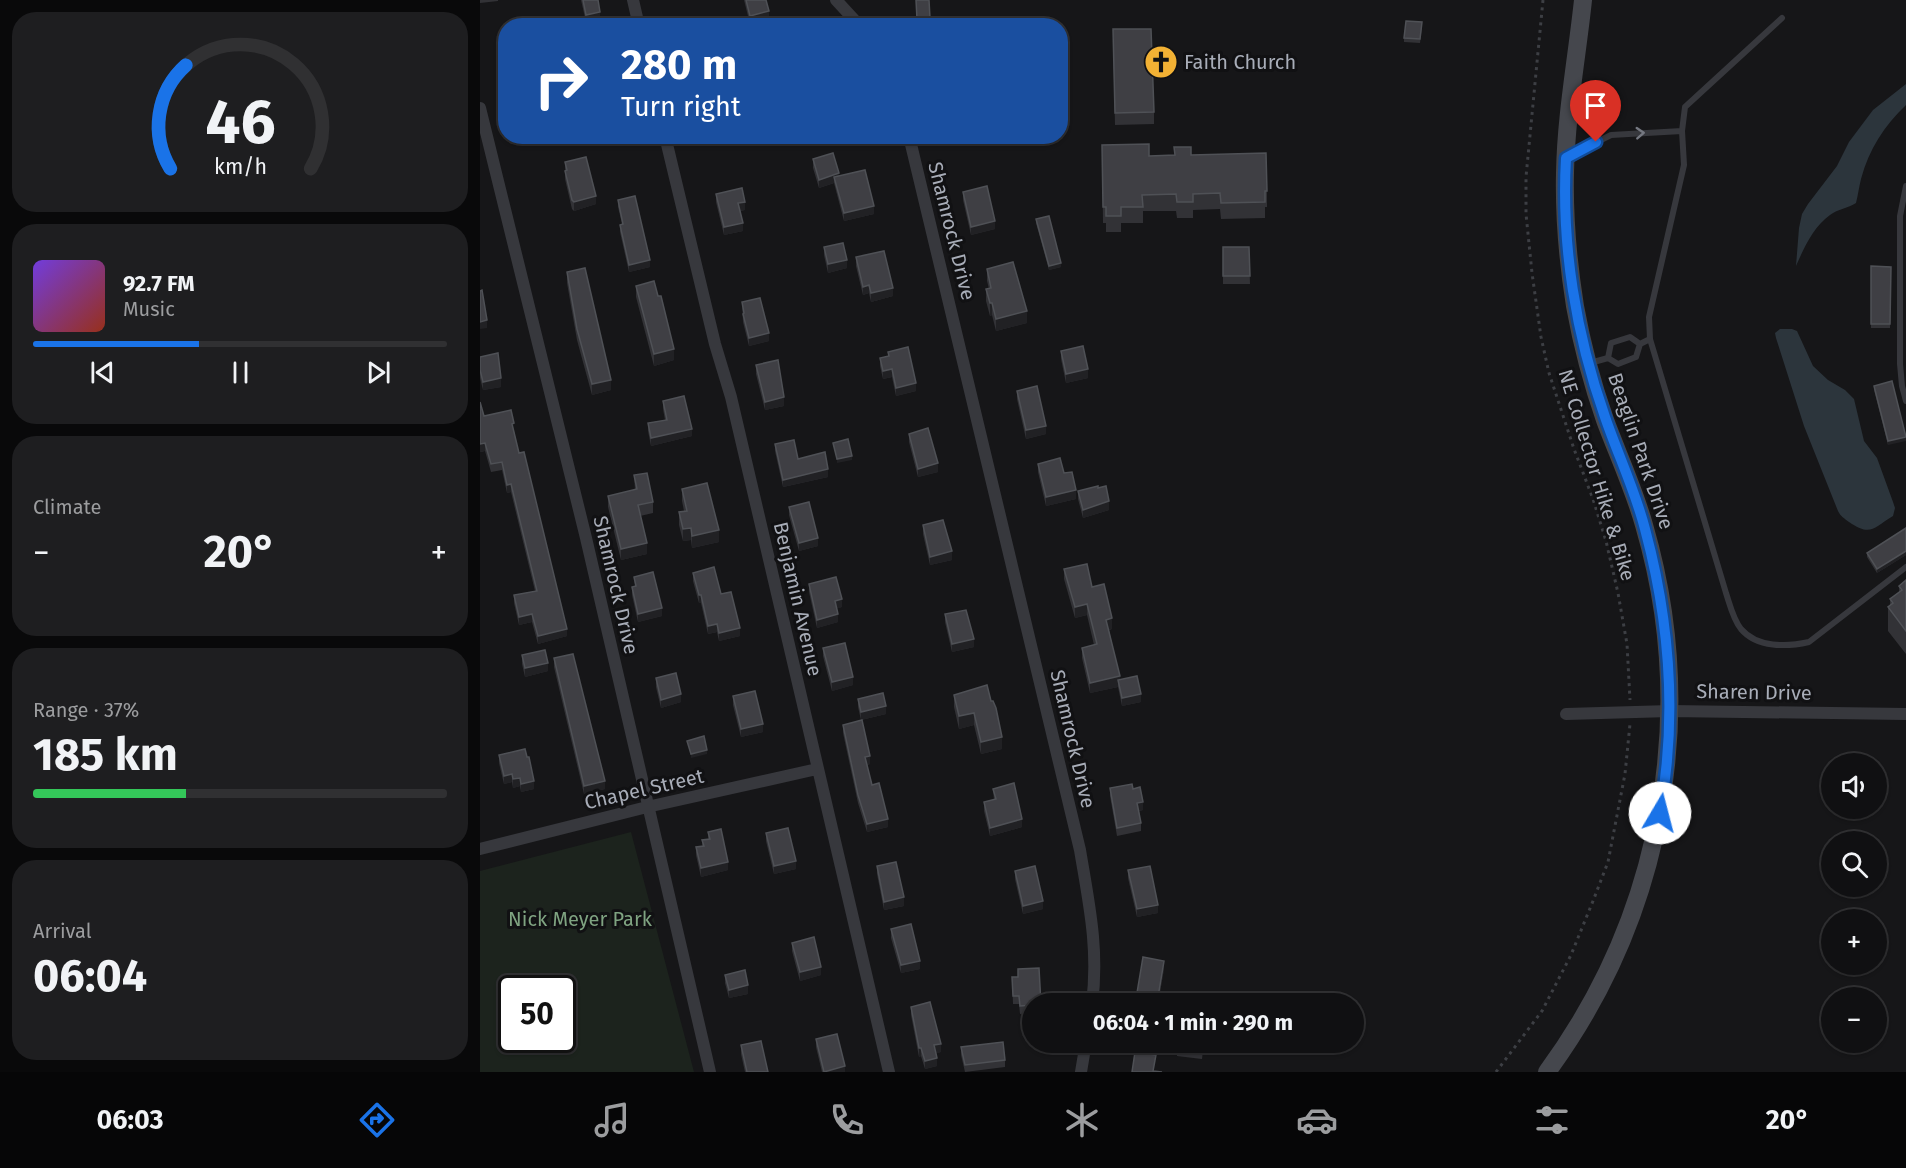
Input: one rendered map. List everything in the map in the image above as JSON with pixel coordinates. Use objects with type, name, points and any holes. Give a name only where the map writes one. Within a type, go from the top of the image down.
[{"type":"main road","name":"Beaglin Park Drive","points":[[1547,1072],[1595,998],[1630,924],[1641,892],[1662,799],[1670,711],[1666,636],[1653,558],[1638,504],[1605,419],[1588,364],[1576,308],[1568,249],[1565,197],[1566,158],[1583,0]]},
{"type":"street","points":[[633,0],[637,18]]},
{"type":"street","points":[[836,0],[853,18]]},
{"type":"street","name":"Shamrock Drive","points":[[480,108],[586,538],[710,1072]]},
{"type":"street","name":"Benjamin Avenue","points":[[667,144],[715,344],[731,397],[889,1072]]},
{"type":"street","name":"Shamrock Drive","points":[[911,144],[1080,850],[1094,929],[1093,993]]},
{"type":"street","name":"Sharen Drive","points":[[1566,714],[1670,711],[1906,714]]},
{"type":"street","name":"Chapel Street","points":[[480,849],[647,807],[817,770]]},
{"type":"street","points":[[1082,1072],[1085,1053]]},
{"type":"lane","points":[[1782,18],[1685,107],[1682,130],[1684,165],[1649,317],[1650,339],[1733,615],[1747,635],[1775,645],[1809,642],[1906,567]]},
{"type":"lane","points":[[1566,158],[1611,135],[1682,130]]},
{"type":"lane","points":[[1906,186],[1900,216],[1900,364],[1906,401]]},
{"type":"lane","points":[[1608,357],[1611,343],[1630,338],[1640,344]]},
{"type":"lane","points":[[1608,357],[1618,364],[1636,357],[1640,344],[1650,339]]},
{"type":"lane","points":[[1588,364],[1608,357]]},
{"type":"path","name":"NE Collector Hike & Bike","points":[[1496,1072],[1542,1011],[1571,955],[1608,862],[1625,774],[1630,732],[1627,644],[1618,593],[1593,499],[1549,373],[1541,337],[1532,273],[1526,214],[1526,177],[1543,0]]},
{"type":"green space","name":"Nick Meyer Park","points":[[631,832],[694,1072],[480,1072],[480,871]]},
{"type":"shaded area","points":[[1906,84],[1906,105],[1884,130],[1873,148],[1864,168],[1856,203],[1833,213],[1824,220],[1810,238],[1796,266],[1799,228],[1802,214],[1808,204],[1837,166],[1849,142],[1873,110]]},
{"type":"shaded area","points":[[1780,329],[1797,331],[1813,366],[1854,399],[1864,441],[1877,458],[1895,508],[1893,516],[1872,529],[1856,527],[1838,511],[1804,426],[1776,338],[1775,333]]},
{"type":"building","points":[[583,0],[598,0],[600,12],[586,15]]},
{"type":"building","points":[[746,0],[766,0],[769,11],[750,16]]},
{"type":"building","points":[[916,0],[929,0],[930,18],[917,18]]},
{"type":"building","points":[[1406,21],[1422,22],[1420,39],[1404,38]]},
{"type":"building","points":[[1113,29],[1151,29],[1154,112],[1115,113]]},
{"type":"building","points":[[1149,144],[1149,156],[1175,155],[1174,147],[1191,147],[1191,155],[1266,153],[1265,202],[1221,203],[1220,193],[1193,194],[1193,202],[1177,202],[1176,194],[1142,195],[1143,207],[1121,207],[1121,216],[1106,216],[1106,207],[1103,207],[1102,145]]},
{"type":"building","points":[[833,153],[839,173],[819,180],[813,159]]},
{"type":"building","points":[[586,157],[596,196],[574,202],[565,171],[567,170],[565,162]]},
{"type":"building","points":[[865,170],[874,206],[844,213],[834,177]]},
{"type":"building","points":[[987,186],[995,221],[971,227],[963,192]]},
{"type":"building","points":[[742,188],[745,202],[738,203],[743,223],[724,227],[716,194]]},
{"type":"building","points":[[635,196],[650,260],[629,265],[620,225],[623,224],[618,200]]},
{"type":"building","points":[[1049,216],[1061,263],[1049,266],[1036,219]]},
{"type":"building","points":[[843,243],[847,260],[828,264],[824,247]]},
{"type":"building","points":[[1223,247],[1249,247],[1250,276],[1223,276]]},
{"type":"building","points":[[884,251],[893,288],[871,293],[869,285],[863,287],[856,257]]},
{"type":"building","points":[[1013,262],[1027,311],[996,319],[986,289],[991,288],[987,269]]},
{"type":"building","points":[[1871,266],[1891,267],[1890,324],[1871,324]]},
{"type":"building","points":[[585,268],[611,380],[592,384],[577,329],[567,272]]},
{"type":"building","points":[[654,281],[658,296],[661,296],[674,349],[654,354],[636,286]]},
{"type":"building","points":[[482,290],[487,320],[480,322],[480,291]]},
{"type":"building","points":[[760,298],[769,333],[749,338],[742,302]]},
{"type":"building","points":[[1083,346],[1088,369],[1066,374],[1061,351]]},
{"type":"building","points":[[908,347],[916,383],[896,388],[892,369],[883,371],[880,358],[889,356],[888,352]]},
{"type":"building","points":[[498,353],[501,378],[483,382],[480,357]]},
{"type":"building","points":[[778,360],[784,397],[765,402],[756,365]]},
{"type":"building","points":[[1892,381],[1906,437],[1888,441],[1874,386]]},
{"type":"building","points":[[1037,386],[1046,426],[1026,430],[1017,391]]},
{"type":"building","points":[[684,396],[692,429],[651,438],[648,423],[667,420],[663,401]]},
{"type":"building","points":[[480,402],[484,416],[511,410],[519,453],[524,452],[567,629],[538,636],[532,614],[519,617],[514,595],[537,591],[511,484],[507,485],[502,462],[491,464],[485,443],[480,444]]},
{"type":"building","points":[[928,428],[938,463],[918,469],[909,434]]},
{"type":"building","points":[[848,439],[852,456],[837,459],[833,443]]},
{"type":"building","points":[[794,440],[798,459],[825,452],[828,469],[783,480],[775,444]]},
{"type":"building","points":[[1060,458],[1064,473],[1072,472],[1076,490],[1046,497],[1038,464]]},
{"type":"building","points":[[647,473],[653,502],[638,505],[647,543],[621,549],[608,496],[637,489],[634,475]]},
{"type":"building","points":[[707,483],[719,530],[692,536],[691,528],[683,529],[679,512],[687,511],[682,489]]},
{"type":"building","points":[[1098,486],[1098,488],[1106,486],[1109,501],[1083,510],[1078,491]]},
{"type":"building","points":[[809,502],[818,538],[799,543],[789,507]]},
{"type":"building","points":[[943,520],[952,551],[930,557],[923,525]]},
{"type":"building","points":[[1906,528],[1906,551],[1877,569],[1867,553]]},
{"type":"building","points":[[1087,564],[1092,587],[1104,584],[1112,618],[1106,620],[1120,676],[1090,683],[1082,648],[1097,644],[1087,604],[1075,607],[1064,569]]},
{"type":"building","points":[[714,567],[721,594],[731,592],[740,628],[719,633],[717,624],[708,626],[693,573]]},
{"type":"building","points":[[653,572],[662,608],[638,614],[632,587],[636,586],[634,577]]},
{"type":"building","points":[[836,577],[842,599],[835,601],[838,614],[817,620],[809,584]]},
{"type":"building","points":[[1906,580],[1906,631],[1888,607],[1893,603],[1890,599],[1902,590],[1899,586]]},
{"type":"building","points":[[966,610],[974,639],[952,644],[945,614]]},
{"type":"building","points":[[845,643],[853,677],[832,682],[823,648]]},
{"type":"building","points":[[545,650],[548,663],[525,668],[522,655]]},
{"type":"building","points":[[573,654],[605,781],[584,786],[554,658]]},
{"type":"building","points":[[676,673],[681,694],[661,700],[656,678]]},
{"type":"building","points":[[1137,676],[1141,694],[1122,698],[1118,680]]},
{"type":"building","points":[[987,685],[991,701],[996,708],[1002,737],[981,742],[974,713],[959,716],[954,695]]},
{"type":"building","points":[[755,691],[763,724],[741,729],[733,696]]},
{"type":"building","points":[[883,693],[886,706],[861,712],[858,699]]},
{"type":"building","points":[[862,720],[870,756],[865,757],[872,785],[879,783],[888,819],[867,824],[858,795],[843,725]]},
{"type":"building","points":[[704,736],[707,750],[691,754],[687,741]]},
{"type":"building","points":[[525,749],[534,781],[521,784],[520,778],[513,779],[512,774],[504,776],[499,755]]},
{"type":"building","points":[[1014,783],[1022,819],[990,828],[984,802],[996,799],[993,789]]},
{"type":"building","points":[[1132,784],[1133,789],[1140,787],[1143,802],[1137,803],[1141,823],[1117,828],[1110,788]]},
{"type":"building","points":[[788,828],[796,861],[774,866],[766,833]]},
{"type":"building","points":[[721,829],[728,862],[701,868],[696,847],[704,846],[702,840],[710,839],[708,832]]},
{"type":"building","points":[[896,862],[904,897],[884,902],[877,866]]},
{"type":"building","points":[[1035,866],[1043,901],[1023,906],[1015,871]]},
{"type":"building","points":[[1150,866],[1158,905],[1137,909],[1128,870]]},
{"type":"building","points":[[911,924],[920,961],[901,965],[891,929]]},
{"type":"building","points":[[814,937],[821,967],[800,972],[792,943]]},
{"type":"building","points":[[1143,957],[1164,961],[1159,993],[1137,993]]},
{"type":"building","points":[[1039,968],[1040,993],[1022,993],[1022,1006],[1020,1006],[1019,996],[1013,996],[1012,977],[1018,977],[1018,969]]},
{"type":"building","points":[[745,970],[748,985],[729,990],[725,975]]},
{"type":"building","points":[[930,1002],[941,1044],[934,1045],[937,1058],[925,1061],[921,1048],[919,1048],[911,1007]]},
{"type":"building","points":[[837,1034],[845,1066],[824,1072],[816,1039]]},
{"type":"building","points":[[761,1041],[768,1072],[747,1072],[741,1045]]},
{"type":"building","points":[[1003,1042],[1005,1060],[965,1065],[961,1047]]},
{"type":"building","points":[[1135,1053],[1142,1053],[1156,1055],[1153,1071],[1162,1072],[1132,1072]]},
{"type":"place","name":"Faith Church","points":[[1161,62]]},
{"type":"route","points":[[1596,142],[1566,158],[1565,209],[1568,249],[1576,308],[1585,351],[1605,419],[1645,526],[1659,588],[1668,663],[1670,711],[1660,813]]}]
